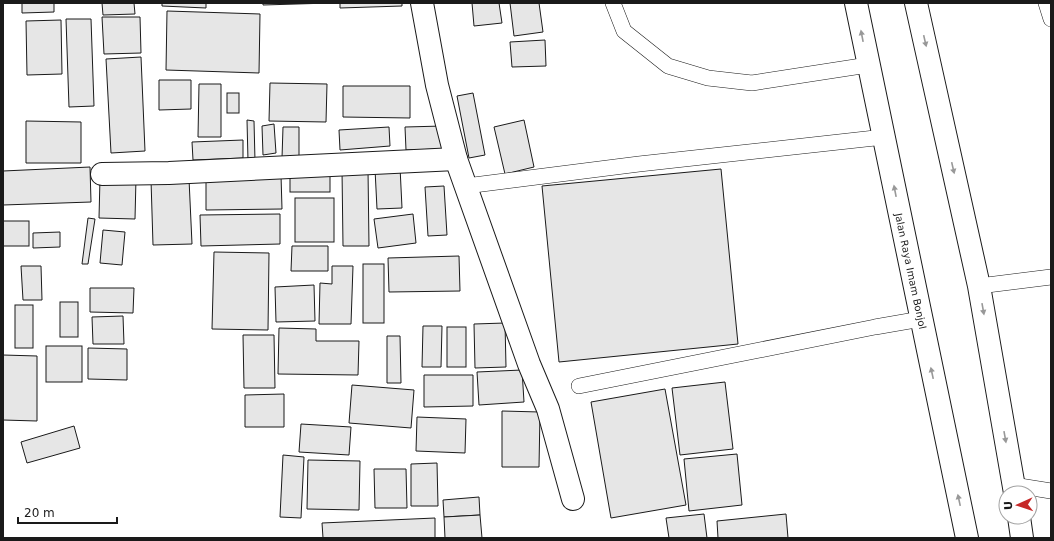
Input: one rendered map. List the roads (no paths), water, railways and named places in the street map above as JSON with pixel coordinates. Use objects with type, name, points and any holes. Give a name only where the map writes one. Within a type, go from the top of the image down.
[{"type":"main road","points":[[422,3],[437,85],[456,159],[529,364],[548,409],[573,499]]},
{"type":"main road","name":"Jalan Raya Imam Bonjol","points":[[856,3],[967,538]]},
{"type":"main road","points":[[916,3],[979,286],[1013,485]]},
{"type":"main road","points":[[102,174],[169,173],[456,159]]},
{"type":"main road","points":[[1020,525],[1022,538]]},
{"type":"lane","points":[[613,3],[624,31],[668,66],[708,78],[752,83],[868,65]]},
{"type":"lane","points":[[1046,3],[1051,19]]},
{"type":"lane","points":[[466,186],[639,164],[884,137]]},
{"type":"lane","points":[[979,286],[1051,277]]},
{"type":"lane","points":[[579,386],[867,328],[921,319]]},
{"type":"lane","points":[[1038,490],[1051,491]]}]
